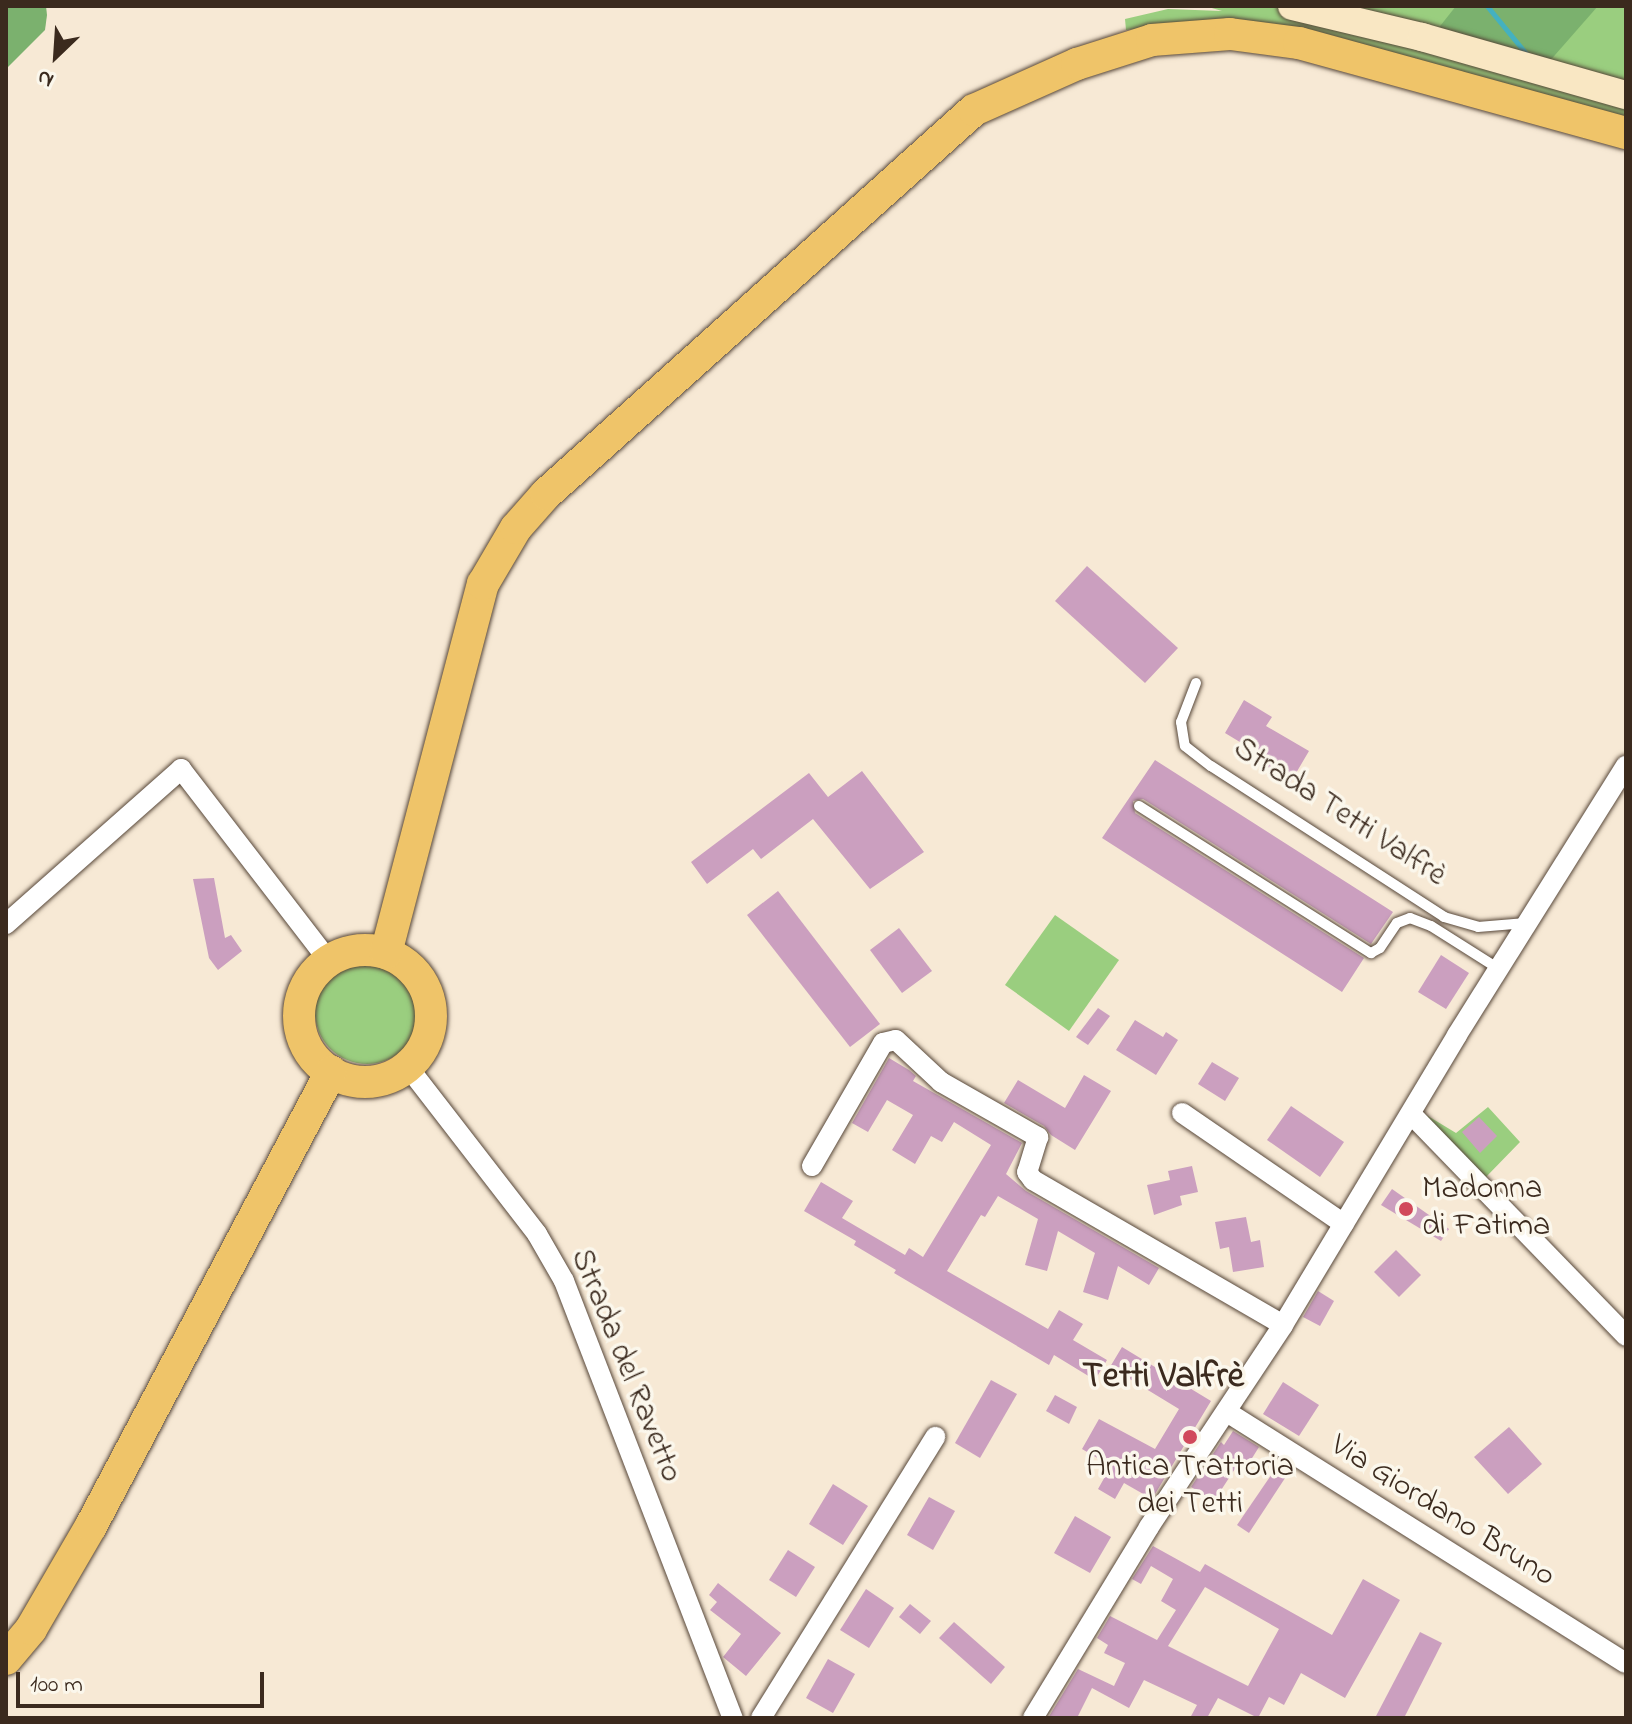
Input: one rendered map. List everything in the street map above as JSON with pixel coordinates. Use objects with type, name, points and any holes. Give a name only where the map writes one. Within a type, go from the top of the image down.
[{"type":"main road","points":[[1292,6],[1422,37],[1626,95]]},
{"type":"main road","points":[[386,953],[483,584],[516,528],[557,484],[974,110],[1077,64],[1152,40],[1230,34],[1299,43],[1626,133]]},
{"type":"main road","points":[[357,951],[386,953],[400,960],[421,980],[431,1008],[428,1037],[408,1067],[374,1082],[344,1079],[331,1072],[310,1052],[303,1039],[299,1010],[309,982],[329,961],[357,951]]},
{"type":"main road","points":[[6,1659],[31,1629],[91,1526],[331,1072]]},
{"type":"street","points":[[1033,1718],[1149,1527],[1283,1325],[1626,766]]},
{"type":"street","points":[[6,924],[181,769],[329,961]]},
{"type":"street","points":[[812,1166],[883,1043],[896,1040],[941,1082],[1038,1137],[1027,1172],[1033,1180],[1283,1325]]},
{"type":"street","name":"Strada del Ravetto","points":[[408,1067],[537,1234],[564,1281],[733,1718]]},
{"type":"street","points":[[1182,1113],[1344,1224]]},
{"type":"street","points":[[1411,1114],[1626,1336]]},
{"type":"street","name":"Via Giordano Bruno","points":[[1227,1412],[1626,1663]]},
{"type":"street","points":[[761,1718],[935,1437]]},
{"type":"lane","name":"Strada Tetti Valfrè","points":[[1196,683],[1181,722],[1185,746],[1211,766],[1444,917],[1478,927],[1528,922]]},
{"type":"lane","name":"Strada Tetti Valfrè","points":[[1139,806],[1371,953],[1380,948],[1397,923],[1410,918],[1431,926],[1499,969]]},
{"type":"green space","points":[[6,6],[46,6],[47,15],[45,30],[7,68]]},
{"type":"green space","points":[[1205,6],[1626,6],[1626,122],[1198,22],[1126,30],[1125,19],[1168,9],[1222,11]]},
{"type":"green space","points":[[1456,6],[1598,6],[1548,63],[1437,30]]},
{"type":"green space","points":[[1055,915],[1119,960],[1069,1031],[1005,985]]},
{"type":"green space","points":[[367,960],[387,964],[404,975],[415,992],[419,1012],[415,1032],[404,1049],[387,1060],[367,1064],[347,1060],[330,1049],[319,1032],[315,1012],[319,992],[330,975],[347,964]]},
{"type":"green space","points":[[1488,1107],[1520,1142],[1486,1177],[1423,1113],[1456,1133]]},
{"type":"building","points":[[1087,566],[1178,648],[1145,683],[1055,601]]},
{"type":"building","points":[[1244,700],[1272,717],[1266,726],[1309,751],[1289,785],[1262,769],[1268,759],[1225,733]]},
{"type":"building","points":[[1155,760],[1393,912],[1371,944],[1143,799],[1133,801],[1135,813],[1364,958],[1342,992],[1102,838]]},
{"type":"building","points":[[862,771],[924,852],[870,889],[813,819],[761,859],[753,849],[707,884],[691,862],[809,773],[828,797]]},
{"type":"building","points":[[214,878],[225,938],[231,935],[242,951],[218,970],[209,958],[193,879]]},
{"type":"building","points":[[778,891],[880,1024],[850,1047],[747,915]]},
{"type":"building","points":[[899,928],[932,971],[902,993],[870,950]]},
{"type":"building","points":[[1441,955],[1469,973],[1446,1009],[1418,992]]},
{"type":"building","points":[[1098,1008],[1110,1016],[1088,1045],[1076,1037]]},
{"type":"building","points":[[1135,1020],[1163,1037],[1166,1032],[1178,1040],[1156,1075],[1116,1050]]},
{"type":"building","points":[[889,1058],[916,1076],[913,1081],[1022,1143],[1006,1174],[1026,1191],[1159,1268],[1149,1285],[1118,1266],[1108,1300],[1083,1292],[1095,1253],[1058,1231],[1047,1271],[1025,1265],[1038,1219],[998,1196],[985,1217],[981,1215],[947,1271],[1048,1329],[1059,1310],[1083,1324],[1073,1340],[1107,1360],[1095,1380],[1054,1355],[1049,1365],[894,1273],[896,1270],[854,1245],[856,1241],[804,1211],[821,1182],[853,1201],[842,1218],[905,1255],[909,1248],[923,1257],[991,1145],[954,1122],[942,1142],[931,1136],[915,1164],[892,1150],[913,1115],[887,1100],[868,1132],[852,1123]]},
{"type":"building","points":[[1212,1062],[1239,1078],[1225,1101],[1198,1084]]},
{"type":"building","points":[[1084,1075],[1111,1091],[1075,1150],[1051,1135],[1044,1126],[1004,1103],[1018,1080],[1065,1108]]},
{"type":"building","points":[[1291,1106],[1344,1142],[1320,1177],[1267,1140]]},
{"type":"building","points":[[1479,1117],[1497,1136],[1480,1153],[1462,1132]]},
{"type":"building","points":[[1192,1166],[1198,1192],[1180,1196],[1182,1205],[1154,1215],[1147,1185],[1170,1180],[1168,1171]]},
{"type":"building","name":"Madonna di Fatima","points":[[1392,1189],[1449,1229],[1441,1241],[1381,1205]]},
{"type":"building","points":[[1246,1217],[1251,1242],[1260,1240],[1264,1267],[1233,1272],[1229,1247],[1220,1249],[1215,1222]]},
{"type":"building","points":[[1396,1250],[1421,1275],[1399,1297],[1374,1272]]},
{"type":"building","points":[[1318,1291],[1334,1301],[1320,1326],[1303,1317]]},
{"type":"building","points":[[1122,1347],[1211,1401],[1152,1499],[1124,1483],[1115,1499],[1098,1489],[1111,1466],[1082,1449],[1099,1419],[1155,1449],[1179,1409],[1110,1367]]},
{"type":"building","points":[[991,1380],[1017,1394],[980,1458],[955,1443]]},
{"type":"building","points":[[1283,1382],[1319,1405],[1299,1436],[1263,1414]]},
{"type":"building","points":[[1055,1395],[1077,1407],[1069,1424],[1046,1411]]},
{"type":"building","points":[[1509,1427],[1542,1464],[1508,1494],[1474,1457]]},
{"type":"building","points":[[1233,1431],[1259,1447],[1249,1463],[1242,1458],[1214,1501],[1191,1487],[1221,1442],[1224,1445]]},
{"type":"building","points":[[1278,1465],[1289,1472],[1249,1533],[1237,1525]]},
{"type":"building","points":[[833,1484],[868,1506],[843,1545],[809,1524]]},
{"type":"building","points":[[929,1497],[955,1511],[933,1550],[907,1535]]},
{"type":"building","points":[[1075,1516],[1111,1537],[1090,1573],[1054,1553]]},
{"type":"building","points":[[1153,1546],[1200,1572],[1205,1564],[1332,1635],[1363,1579],[1400,1600],[1345,1698],[1301,1673],[1284,1705],[1269,1697],[1258,1718],[1218,1698],[1207,1718],[1190,1718],[1197,1705],[1144,1680],[1129,1708],[1092,1688],[1077,1718],[1048,1718],[1078,1669],[1114,1686],[1125,1663],[1104,1653],[1108,1645],[1097,1638],[1110,1616],[1157,1640],[1176,1610],[1161,1601],[1173,1579],[1151,1566],[1141,1584],[1132,1579]],"holes":[[[1205,1587],[1279,1629],[1248,1686],[1168,1646]]]},
{"type":"building","points":[[788,1550],[815,1567],[796,1597],[769,1580]]},
{"type":"building","points":[[718,1583],[781,1633],[746,1676],[723,1657],[741,1634],[710,1610],[717,1602],[709,1595]]},
{"type":"building","points":[[866,1589],[894,1608],[869,1648],[840,1630]]},
{"type":"building","points":[[910,1604],[931,1621],[920,1634],[899,1617]]},
{"type":"building","points":[[954,1622],[1005,1667],[991,1684],[939,1638]]},
{"type":"building","points":[[1420,1632],[1442,1643],[1404,1718],[1375,1718]]},
{"type":"building","points":[[828,1659],[855,1674],[833,1713],[806,1698]]},
{"type":"waterway","points":[[1487,6],[1528,56]]},
{"type":"place","name":"Madonna di Fatima","points":[[1406,1209]]},
{"type":"place","name":"Antica Trattoria dei Tetti","points":[[1190,1437]]},
{"type":"district","name":"Tetti Valfrè","points":[[1163,1378]]}]
